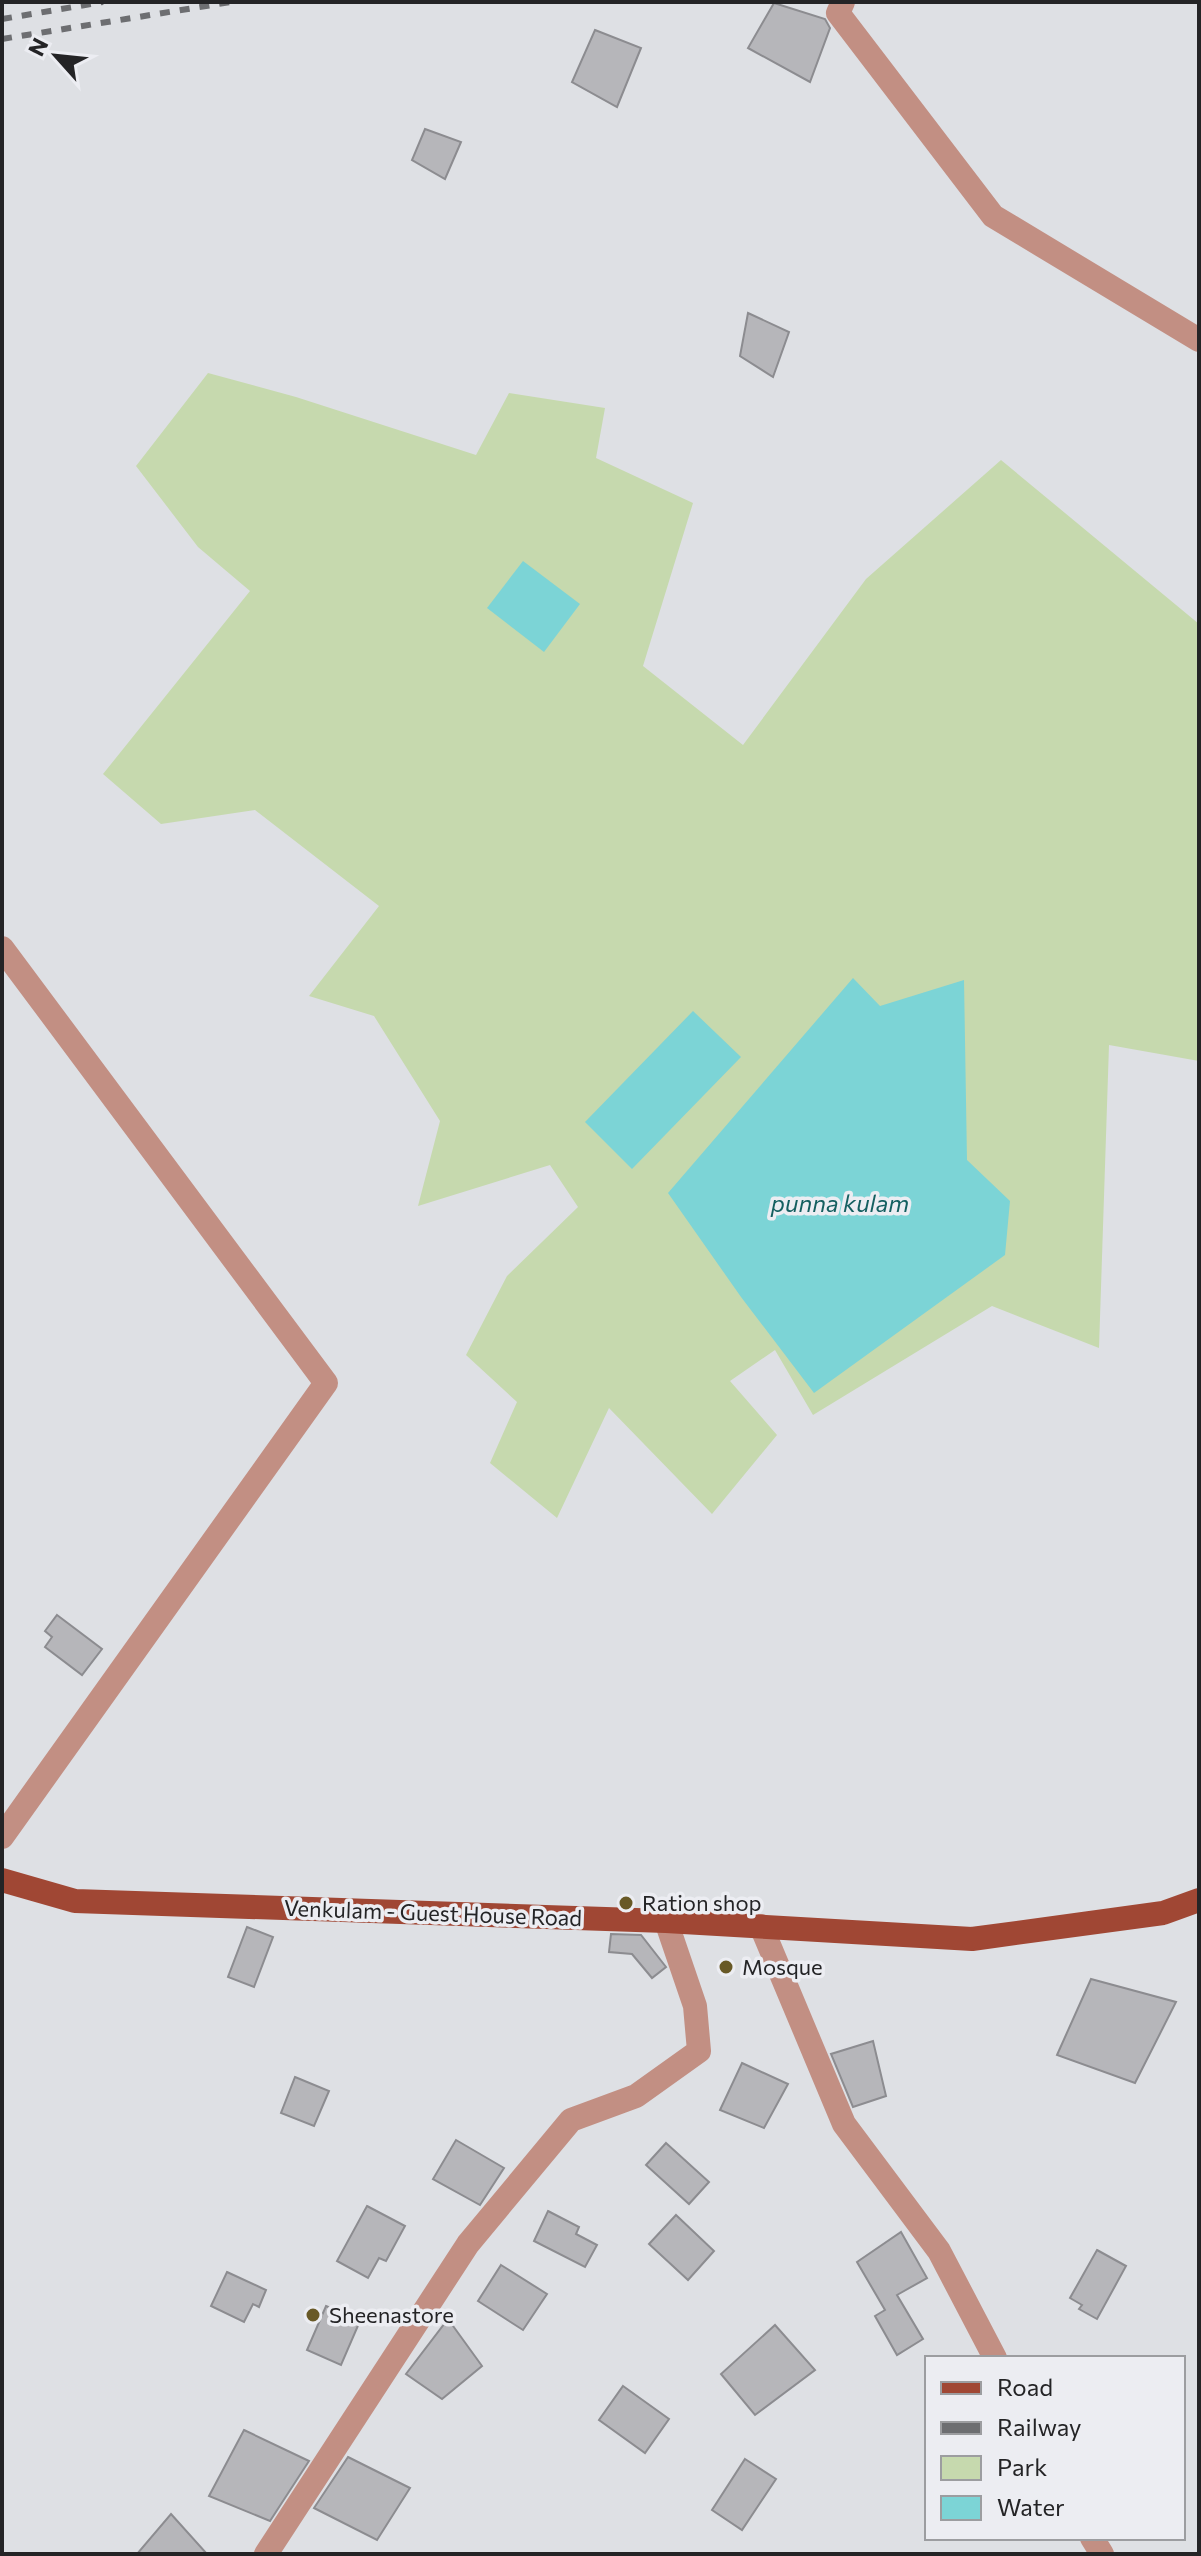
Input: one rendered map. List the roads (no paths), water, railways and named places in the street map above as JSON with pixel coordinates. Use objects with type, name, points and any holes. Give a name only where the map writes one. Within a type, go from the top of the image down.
[{"type":"main road","name":"Venkulam - Guest House Road","points":[[2,1880],[75,1901],[666,1921],[972,1939],[1163,1913],[1199,1900]]},
{"type":"street","points":[[843,2],[838,13],[993,216],[1199,340]]},
{"type":"street","points":[[2,948],[326,1383],[2,1837]]},
{"type":"street","points":[[266,2554],[468,2244],[571,2120],[636,2096],[699,2051],[695,2006],[666,1921]]},
{"type":"street","points":[[761,1926],[844,2124],[939,2251],[994,2356]]},
{"type":"water","points":[[523,561],[580,604],[544,652],[487,608]]},
{"type":"water","name":"punna kulam","points":[[853,978],[880,1006],[964,980],[967,1160],[1010,1201],[1005,1255],[814,1393],[668,1193]]},
{"type":"water","points":[[693,1011],[741,1057],[632,1169],[585,1122]]},
{"type":"railway","points":[[2,19],[103,2]]},
{"type":"railway","points":[[2,39],[231,2]]},
{"type":"place","name":"Ration shop","points":[[626,1903]]},
{"type":"place","name":"Mosque","points":[[726,1967]]},
{"type":"place","name":"Sheenastore","points":[[313,2315]]}]
